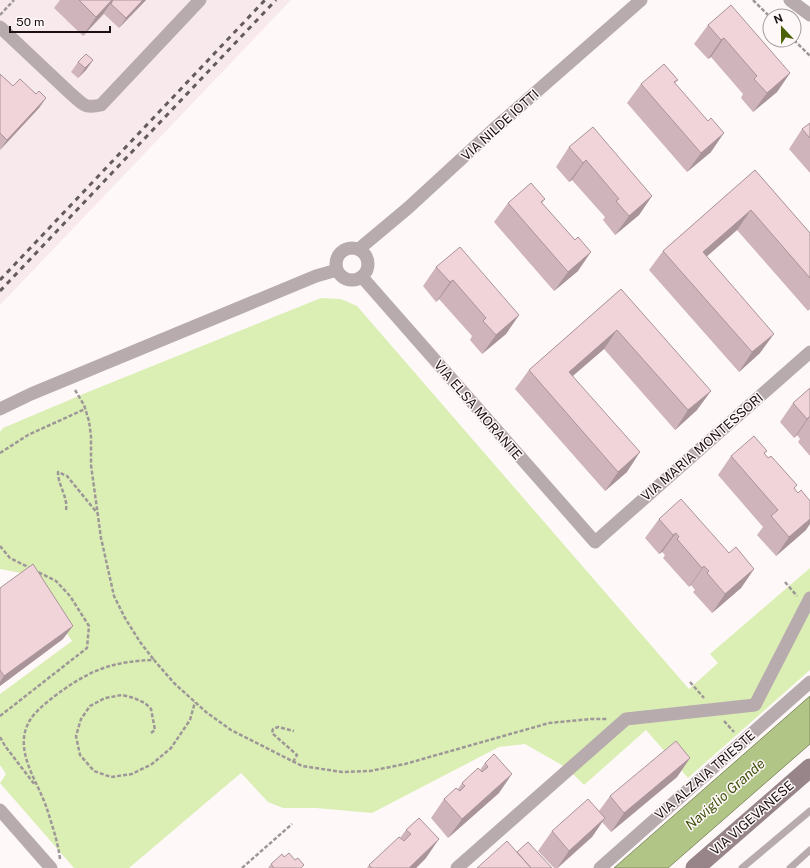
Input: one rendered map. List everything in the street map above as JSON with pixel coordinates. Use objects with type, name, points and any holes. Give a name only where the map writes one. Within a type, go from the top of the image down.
[{"type":"main road","name":"VIA VIGEVANESE","points":[[695,868],[810,768]]},
{"type":"street","points":[[0,27],[70,93],[85,105],[90,107],[101,105],[200,0]]},
{"type":"street","name":"VIA NILDE IOTTI","points":[[359,249],[408,208],[495,128],[641,0]]},
{"type":"street","points":[[790,0],[810,15]]},
{"type":"street","points":[[348,248],[359,249],[368,259],[369,265],[367,272],[362,277],[353,280],[343,278],[337,270],[337,259],[339,254],[348,248]]},
{"type":"street","points":[[0,409],[48,387],[316,276],[337,270]]},
{"type":"street","name":"VIA ELSA MORANTE","points":[[362,277],[595,542]]},
{"type":"street","name":"VIA MARIA MONTESSORI","points":[[595,542],[810,352]]},
{"type":"street","points":[[457,868],[626,719],[755,705],[810,598]]},
{"type":"street","name":"VIA ALZAIA TRIESTE","points":[[600,868],[810,682]]},
{"type":"street","points":[[0,810],[56,864]]},
{"type":"lane","points":[[742,868],[810,811]]},
{"type":"lane","points":[[790,868],[810,850]]},
{"type":"path","points":[[0,15],[14,0]]},
{"type":"path","points":[[753,0],[762,9]]},
{"type":"path","points":[[802,48],[810,56]]},
{"type":"path","points":[[75,390],[85,409],[89,422],[91,436],[91,465],[101,538],[114,596],[125,618],[140,642],[174,683],[206,712],[231,730],[302,766],[342,772],[370,771],[405,764],[549,723],[591,719],[626,719]]},
{"type":"path","points":[[0,453],[28,435],[85,409]]},
{"type":"path","points":[[66,510],[67,502],[58,478],[58,472],[67,476],[98,515]]},
{"type":"path","points":[[0,546],[10,558],[56,581],[70,596],[89,626],[87,648],[0,716]]},
{"type":"path","points":[[56,864],[59,850],[47,808],[28,766],[23,739],[30,720],[49,700],[77,680],[98,669],[133,660],[154,660]]},
{"type":"path","points":[[151,733],[155,730],[151,709],[145,703],[122,695],[104,698],[90,706],[81,719],[76,736],[80,755],[94,771],[111,777],[132,774],[152,764],[171,748],[190,720],[195,702]]},
{"type":"path","points":[[293,762],[297,756],[272,733],[273,729],[278,727],[294,731]]},
{"type":"path","points":[[0,737],[5,746],[38,788]]},
{"type":"path","points":[[242,868],[292,824]]},
{"type":"shaded area","points":[[0,0],[291,0],[0,305]]},
{"type":"shaded area","points":[[321,298],[341,299],[357,306],[689,689],[718,663],[710,654],[810,568],[810,670],[688,778],[646,730],[584,785],[567,768],[525,744],[499,747],[372,813],[316,808],[283,808],[268,802],[241,773],[129,868],[74,868],[0,783],[6,774],[0,765],[0,694],[72,641],[26,574],[0,569],[0,432],[3,428],[88,392]]},
{"type":"water","name":"Naviglio Grande","points":[[810,696],[810,744],[668,868],[614,868]]},
{"type":"building","points":[[79,0],[112,0],[96,17]]},
{"type":"building","points":[[113,0],[143,0],[126,18],[111,4]]},
{"type":"building","points":[[731,5],[762,41],[762,48],[768,48],[790,73],[767,93],[754,79],[757,76],[724,38],[721,40],[708,25]]},
{"type":"building","points":[[86,54],[93,60],[85,68],[78,62]]},
{"type":"building","points":[[664,64],[678,80],[674,82],[708,121],[711,118],[724,133],[701,153],[641,84]]},
{"type":"building","points":[[0,74],[13,86],[20,79],[36,94],[39,91],[46,98],[7,140],[0,133]]},
{"type":"building","points":[[810,123],[810,138],[802,129]]},
{"type":"building","points":[[593,127],[652,196],[629,216],[616,201],[619,199],[586,160],[583,163],[569,147]]},
{"type":"building","points":[[755,170],[810,233],[810,278],[751,210],[703,252],[774,334],[752,352],[663,251]]},
{"type":"building","points":[[531,183],[545,199],[541,202],[575,240],[578,237],[591,252],[568,272],[508,203]]},
{"type":"building","points":[[460,247],[519,315],[496,335],[483,321],[486,318],[453,280],[450,282],[436,267]]},
{"type":"building","points":[[621,289],[711,391],[688,410],[617,330],[569,372],[640,452],[618,472],[529,370]]},
{"type":"building","points":[[810,388],[810,416],[807,419],[793,403]]},
{"type":"building","points":[[754,436],[767,451],[764,453],[768,458],[771,456],[797,485],[794,488],[798,493],[801,490],[810,501],[810,519],[789,537],[771,516],[778,510],[731,456]]},
{"type":"building","points":[[681,499],[729,553],[736,547],[754,569],[725,594],[707,573],[709,571],[704,566],[702,568],[677,539],[679,537],[676,533],[673,535],[659,519]]},
{"type":"building","points":[[33,564],[73,626],[4,676],[0,670],[0,588]]},
{"type":"building","points":[[676,741],[690,758],[624,813],[610,796]]},
{"type":"building","points":[[494,754],[512,774],[462,819],[444,799],[456,788],[460,791],[465,786],[462,783],[478,768],[482,772],[488,767],[485,763]]},
{"type":"building","points":[[588,799],[605,818],[569,851],[552,831]]},
{"type":"building","points":[[419,818],[439,839],[409,868],[372,868],[369,865],[399,837],[404,841],[411,834],[406,830]]},
{"type":"building","points":[[507,841],[531,868],[477,868]]},
{"type":"building","points":[[528,842],[552,868],[531,868],[517,852]]},
{"type":"building","points":[[289,853],[295,860],[298,858],[304,865],[301,868],[274,868],[271,864],[282,854],[284,857]]},
{"type":"railway","points":[[0,280],[265,0]]},
{"type":"railway","points":[[0,291],[276,0]]}]
